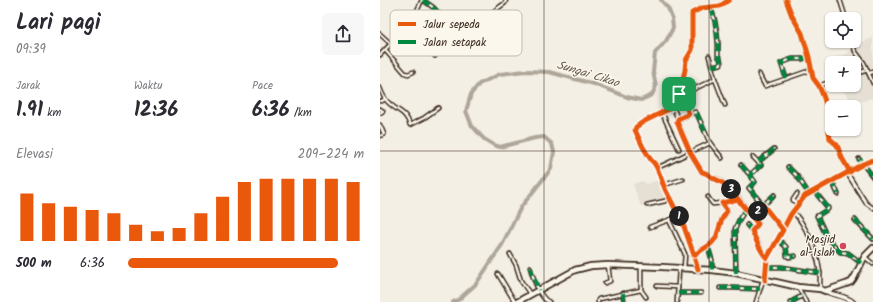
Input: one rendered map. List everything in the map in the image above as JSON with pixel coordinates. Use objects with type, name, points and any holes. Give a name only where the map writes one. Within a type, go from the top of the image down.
[{"type":"highway","points":[[516,302],[579,269],[591,266],[608,265],[712,270],[828,290],[851,282],[861,262],[873,248]]},
{"type":"main road","points":[[828,290],[852,298],[856,302]]},
{"type":"main road","points":[[847,297],[853,302]]},
{"type":"street","points":[[418,10],[423,0],[436,10]]},
{"type":"street","points":[[494,10],[504,5],[506,0]]},
{"type":"street","points":[[689,114],[680,94],[686,60],[692,50],[692,13],[702,8],[711,8],[721,5],[729,0]]},
{"type":"street","points":[[786,0],[792,16],[802,33],[811,70],[824,98],[829,117],[830,139],[837,145],[848,173],[866,203],[873,208]]},
{"type":"street","points":[[840,0],[844,12]]},
{"type":"street","points":[[711,8],[716,30],[718,56],[721,63],[712,66]]},
{"type":"street","points":[[380,34],[390,43]]},
{"type":"street","points":[[380,56],[390,45]]},
{"type":"street","points":[[854,48],[868,70],[873,83]]},
{"type":"street","points":[[385,50],[404,73],[408,74],[413,72]]},
{"type":"street","points":[[709,56],[714,79],[725,105]]},
{"type":"street","points":[[786,78],[781,63],[809,57]]},
{"type":"street","points":[[759,74],[765,86],[811,70]]},
{"type":"street","points":[[861,72],[868,70]]},
{"type":"street","points":[[869,73],[873,72]]},
{"type":"street","points":[[698,269],[679,216],[669,198],[657,168],[643,147],[635,128],[643,122],[669,109],[674,98],[680,94],[714,79]]},
{"type":"street","points":[[819,86],[825,84]]},
{"type":"street","points":[[380,88],[385,99],[406,116],[410,125],[424,118],[438,108]]},
{"type":"street","points":[[380,101],[385,99]]},
{"type":"street","points":[[671,105],[678,119],[677,122],[690,152],[703,173],[707,173],[733,191],[758,225],[752,231]]},
{"type":"street","points":[[380,109],[383,111],[380,113]]},
{"type":"street","points":[[662,112],[679,149]]},
{"type":"street","points":[[678,119],[696,112],[710,143],[722,158]]},
{"type":"street","points":[[380,125],[384,134],[380,136]]},
{"type":"street","points":[[657,168],[710,143]]},
{"type":"street","points":[[758,162],[774,149]]},
{"type":"street","points":[[750,175],[761,165],[753,156]]},
{"type":"street","points":[[859,159],[873,177]]},
{"type":"street","points":[[756,302],[764,279],[767,258],[793,211],[805,196],[873,160]]},
{"type":"street","points":[[741,165],[755,182],[749,188],[783,230]]},
{"type":"street","points":[[788,167],[797,176],[809,194]]},
{"type":"street","points":[[664,186],[683,179]]},
{"type":"street","points":[[832,182],[838,194]]},
{"type":"street","points":[[815,192],[828,208],[817,216],[827,237],[840,252],[848,253],[861,262]]},
{"type":"street","points":[[797,194],[793,200],[798,205]]},
{"type":"street","points":[[752,216],[774,195]]},
{"type":"street","points":[[708,197],[712,204],[738,199]]},
{"type":"street","points":[[647,205],[669,198]]},
{"type":"street","points":[[694,255],[711,244],[716,238],[722,219],[727,211],[722,203]]},
{"type":"street","points":[[736,274],[735,229],[746,209]]},
{"type":"street","points":[[793,211],[812,240],[820,273],[820,289]]},
{"type":"street","points":[[650,227],[679,216]]},
{"type":"street","points":[[669,220],[685,254],[678,276],[677,302]]},
{"type":"street","points":[[855,220],[873,239]]},
{"type":"street","points":[[747,225],[752,231],[764,256],[767,258]]},
{"type":"street","points":[[778,239],[786,247],[787,256],[795,256]]},
{"type":"street","points":[[709,250],[712,260],[712,270]]},
{"type":"street","points":[[510,254],[530,295]]},
{"type":"street","points":[[865,256],[873,264]]},
{"type":"street","points":[[604,283],[610,281],[608,265]]},
{"type":"street","points":[[641,266],[641,290],[646,297]]},
{"type":"street","points":[[530,267],[539,290],[546,301],[549,302]]},
{"type":"street","points":[[766,267],[782,267],[820,273]]},
{"type":"street","points":[[498,274],[516,302]]},
{"type":"street","points":[[658,286],[678,287]]},
{"type":"street","points":[[798,286],[806,302]]},
{"type":"street","points":[[720,288],[760,289]]},
{"type":"street","points":[[598,302],[599,299],[641,290]]},
{"type":"street","points":[[678,292],[701,293]]},
{"type":"street","points":[[623,293],[624,302]]},
{"type":"street","points":[[792,302],[802,296]]},
{"type":"shaded area","points":[[873,38],[873,99],[870,98],[861,101],[861,100],[850,99],[844,92],[861,92],[861,56],[840,56],[847,54],[854,48],[861,48],[861,42]]},
{"type":"shaded area","points":[[659,180],[667,200],[641,206],[633,184],[643,181],[646,184]]},
{"type":"waterway","name":"Sungai Cikao","points":[[453,302],[458,300],[476,284],[502,245],[521,207],[551,169],[554,152],[552,144],[544,137],[500,147],[484,139],[472,126],[466,111],[471,94],[479,84],[500,74],[525,71],[549,72],[594,84],[627,97],[641,100],[652,95],[656,86],[653,71],[655,53],[666,41],[673,28],[672,18],[668,8],[661,0]]},
{"type":"marked path","points":[[423,0],[436,10]]},
{"type":"marked path","points":[[711,8],[717,31],[718,56],[721,63],[712,66]]},
{"type":"marked path","points":[[786,78],[781,63],[792,59],[809,57]]},
{"type":"marked path","points":[[681,94],[689,114]]},
{"type":"marked path","points":[[705,131],[695,112],[677,121],[690,152],[702,172],[723,183],[732,190],[739,199]]},
{"type":"marked path","points":[[774,149],[758,162],[761,165],[750,175],[755,182],[749,188],[783,230]]},
{"type":"marked path","points":[[859,159],[873,177]]},
{"type":"marked path","points":[[741,165],[750,175]]},
{"type":"marked path","points":[[788,167],[797,176],[809,194]]},
{"type":"marked path","points":[[832,181],[838,194]]},
{"type":"marked path","points":[[815,192],[828,208],[817,216],[827,237],[840,252],[848,253],[861,263]]},
{"type":"marked path","points":[[752,216],[774,195]]},
{"type":"marked path","points":[[736,273],[735,229],[746,209]]},
{"type":"marked path","points":[[855,220],[873,239]]},
{"type":"marked path","points":[[747,225],[752,231]]},
{"type":"marked path","points":[[778,239],[786,247],[787,256],[795,256]]},
{"type":"marked path","points":[[709,250],[712,260],[712,270]]},
{"type":"marked path","points":[[530,267],[539,290]]},
{"type":"marked path","points":[[766,267],[781,267],[820,273]]},
{"type":"marked path","points":[[720,288],[760,289]]},
{"type":"marked path","points":[[623,293],[624,302]]},
{"type":"marked path","points":[[678,293],[701,293]]},
{"type":"marked path","points":[[791,302],[802,296]]},
{"type":"cycle path","points":[[698,269],[683,224],[665,189],[657,168],[643,147],[635,128],[643,122],[669,109],[676,97],[679,95],[686,60],[692,50],[692,13],[702,8],[720,6],[729,0]]},
{"type":"cycle path","points":[[786,0],[792,16],[802,33],[813,78],[819,86],[824,98],[829,117],[830,139],[837,145],[850,172]]},
{"type":"cycle path","points":[[765,280],[767,258],[770,251],[791,214],[805,196],[873,160]]},
{"type":"place","name":"Masjid al-Islah","points":[[843,246]]},
{"type":"route","points":[[679,94],[674,98],[669,109],[643,122],[636,127],[635,130],[643,147],[657,168],[669,198],[683,224],[694,255],[711,244],[716,238],[722,219],[727,212],[722,203],[738,199],[752,216],[763,205],[783,230],[767,258],[764,256],[752,231],[758,224],[738,199],[733,191],[709,174],[702,172],[690,152],[677,122],[678,119],[689,114],[681,94],[679,94]]}]
